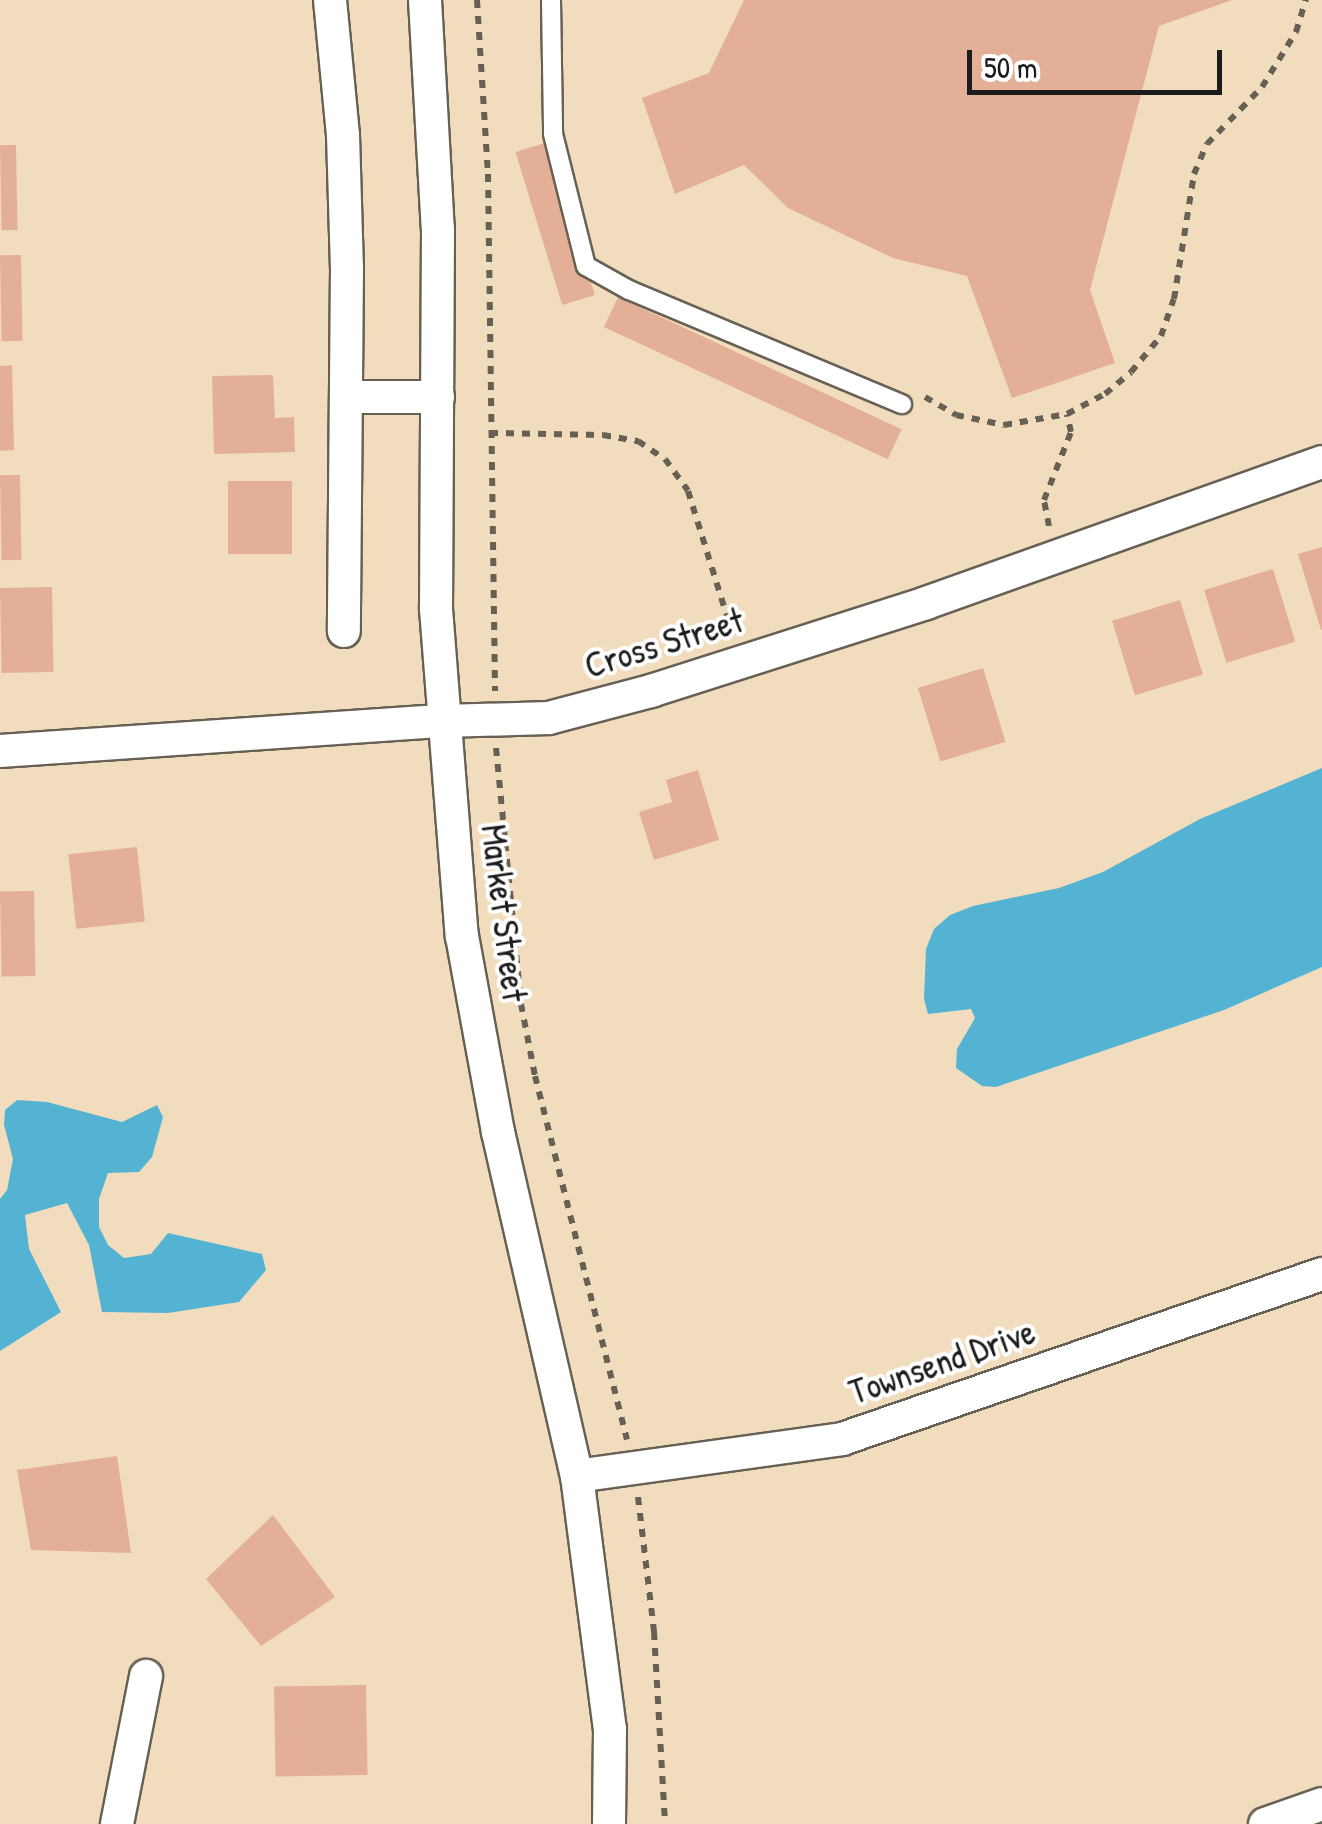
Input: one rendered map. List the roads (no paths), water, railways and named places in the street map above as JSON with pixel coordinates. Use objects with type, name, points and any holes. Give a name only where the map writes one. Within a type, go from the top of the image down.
[{"type":"street","points":[[330,0],[343,135],[348,397],[344,631]]},
{"type":"street","name":"Market Street","points":[[426,0],[438,228],[436,609],[443,720],[470,976],[498,1132],[578,1476],[610,1729],[609,1824]]},
{"type":"street","points":[[348,397],[438,396]]},
{"type":"street","name":"Cross Street","points":[[0,751],[443,720],[549,718],[738,663],[1322,462]]},
{"type":"street","name":"Townsend Drive","points":[[578,1476],[842,1440],[1322,1274]]},
{"type":"street","points":[[117,1824],[146,1676]]},
{"type":"street","points":[[1264,1824],[1322,1804]]},
{"type":"lane","points":[[551,0],[553,134],[586,266],[629,290],[902,404]]},
{"type":"water","points":[[1322,768],[1322,967],[1224,1010],[996,1087],[982,1086],[956,1068],[957,1049],[975,1018],[971,1009],[928,1014],[924,999],[926,949],[934,929],[950,915],[973,906],[1059,888],[1103,872],[1200,819]]},
{"type":"water","points":[[17,1100],[47,1102],[122,1122],[157,1105],[163,1117],[152,1157],[139,1172],[108,1173],[99,1199],[99,1227],[108,1245],[124,1258],[151,1254],[168,1233],[262,1254],[266,1270],[239,1302],[168,1313],[102,1312],[89,1245],[67,1203],[25,1215],[29,1249],[61,1312],[0,1351],[0,1199],[7,1190],[13,1159],[4,1125],[5,1110]]}]
